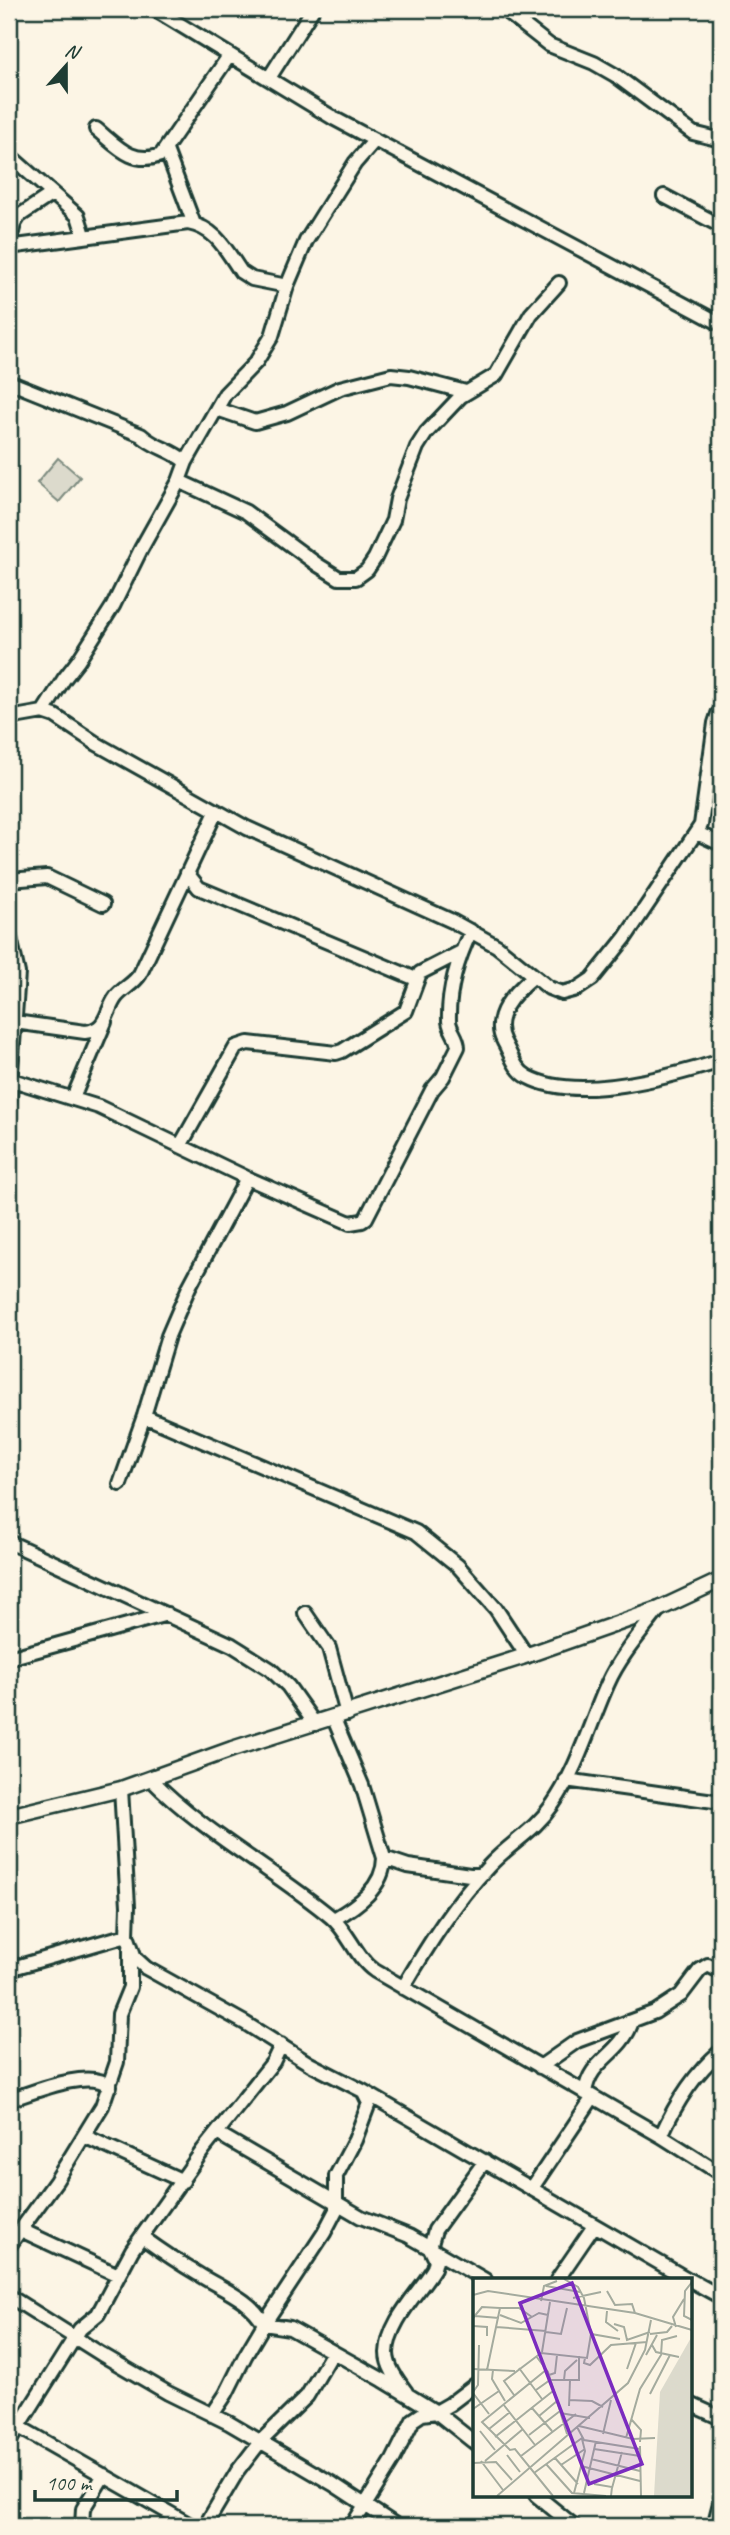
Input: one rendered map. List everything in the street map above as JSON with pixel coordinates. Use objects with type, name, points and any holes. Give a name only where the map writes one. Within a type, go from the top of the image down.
[{"type":"street","points":[[154,9],[335,120],[721,324]]},
{"type":"street","points":[[269,78],[313,9]]},
{"type":"street","points":[[503,9],[549,45],[615,75],[693,133],[721,141]]},
{"type":"street","points":[[96,129],[139,159],[161,155],[229,56]]},
{"type":"street","points":[[43,712],[113,606],[179,481],[186,462],[225,394],[263,352],[277,324],[287,286],[306,241],[355,163],[375,141]]},
{"type":"street","points":[[166,150],[194,224]]},
{"type":"street","points":[[9,155],[78,216],[84,235]]},
{"type":"street","points":[[52,194],[19,216],[9,246],[180,223],[194,224],[209,229],[215,235],[246,276],[287,286]]},
{"type":"street","points":[[664,196],[721,226]]},
{"type":"street","points":[[179,481],[246,512],[339,578],[356,578],[367,570],[375,558],[393,520],[397,499],[417,447],[426,433],[466,392],[492,378],[499,371],[531,314],[559,283]]},
{"type":"street","points":[[217,409],[255,422],[287,413],[340,388],[391,376],[409,377],[466,392]]},
{"type":"street","points":[[9,382],[135,432],[153,446],[166,448],[186,462]]},
{"type":"street","points":[[9,718],[43,712],[216,811],[330,867],[434,911],[471,931],[497,946],[549,988],[562,993],[577,989],[592,979],[625,938],[697,833],[704,814],[716,718],[721,712]]},
{"type":"street","points":[[74,1098],[117,997],[133,984],[140,974],[216,811]]},
{"type":"street","points":[[697,833],[721,844]]},
{"type":"street","points":[[187,873],[199,888],[416,979]]},
{"type":"street","points":[[9,880],[47,877],[103,904]]},
{"type":"street","points":[[10,1078],[112,1113],[247,1178],[350,1223],[362,1221],[458,1047],[449,1023],[450,997],[461,952],[471,931]]},
{"type":"street","points":[[9,937],[18,973],[9,1101]]},
{"type":"street","points":[[180,1146],[236,1047],[248,1043],[336,1053],[342,1051],[404,1013],[416,979],[423,970],[461,952]]},
{"type":"street","points":[[534,976],[514,994],[499,1024],[499,1032],[514,1064],[526,1076],[564,1088],[594,1088],[678,1074],[721,1061]]},
{"type":"street","points":[[15,1021],[85,1032],[93,1031],[106,1022]]},
{"type":"street","points":[[120,1484],[168,1336],[189,1287],[247,1178]]},
{"type":"street","points":[[144,1416],[416,1532],[458,1566],[496,1609],[527,1656]]},
{"type":"street","points":[[9,1542],[232,1645],[270,1669],[288,1686],[314,1724]]},
{"type":"street","points":[[9,1816],[121,1789],[232,1749],[527,1656],[659,1609],[721,1580]]},
{"type":"street","points":[[403,1988],[441,1928],[481,1875],[494,1861],[531,1832],[554,1804],[612,1675],[659,1609]]},
{"type":"street","points":[[305,1613],[329,1648],[340,1716],[384,1858],[381,1876],[365,1899],[334,1919]]},
{"type":"street","points":[[9,1658],[167,1614]]},
{"type":"street","points":[[151,1779],[182,1807],[334,1919],[368,1966],[661,2136],[721,2174]]},
{"type":"street","points":[[566,1780],[721,1802]]},
{"type":"street","points":[[9,2246],[99,2114],[117,2062],[119,2014],[130,1987],[127,1867],[121,1789]]},
{"type":"street","points":[[384,1858],[408,1866],[481,1875]]},
{"type":"street","points":[[9,1969],[129,1941]]},
{"type":"street","points":[[129,1941],[135,1958],[146,1968],[686,2278]]},
{"type":"street","points":[[540,2067],[577,2041],[655,2012],[681,1995],[700,1970],[708,1965],[721,1972]]},
{"type":"street","points":[[532,2188],[589,2095],[590,2074],[623,2041],[632,2022]]},
{"type":"street","points":[[9,2442],[84,2325],[98,2314],[142,2237],[217,2133],[273,2062],[281,2045]]},
{"type":"street","points":[[661,2136],[692,2081],[721,2051]]},
{"type":"street","points":[[9,2099],[86,2078],[103,2080],[110,2086]]},
{"type":"street","points":[[212,2415],[226,2394],[244,2356],[324,2233],[336,2210],[335,2176],[355,2140],[369,2103],[363,2091]]},
{"type":"street","points":[[217,2133],[361,2217],[409,2236],[482,2278]]},
{"type":"street","points":[[84,2136],[183,2181]]},
{"type":"street","points":[[408,2395],[390,2367],[387,2354],[395,2328],[436,2264],[430,2248],[435,2230],[485,2161]]},
{"type":"street","points":[[558,2278],[594,2226]]},
{"type":"street","points":[[21,2230],[118,2275]]},
{"type":"street","points":[[142,2237],[190,2270],[240,2298],[253,2308],[264,2323],[290,2328],[408,2395],[436,2412],[473,2443]]},
{"type":"street","points":[[692,2281],[721,2297]]},
{"type":"street","points":[[9,2296],[169,2393],[366,2504],[397,2526]]},
{"type":"street","points":[[205,2526],[237,2472],[260,2442],[279,2427],[315,2387],[333,2352]]},
{"type":"street","points":[[352,2526],[413,2420],[422,2414],[436,2412],[473,2386]]},
{"type":"street","points":[[692,2405],[721,2418]]},
{"type":"street","points":[[19,2427],[192,2526]]},
{"type":"street","points":[[82,2526],[83,2509],[104,2475]]},
{"type":"street","points":[[537,2496],[574,2526]]},
{"type":"street","points":[[714,2526],[721,2500]]},
{"type":"shaded area","points":[[58,458],[80,477],[59,502],[37,483]]}]
